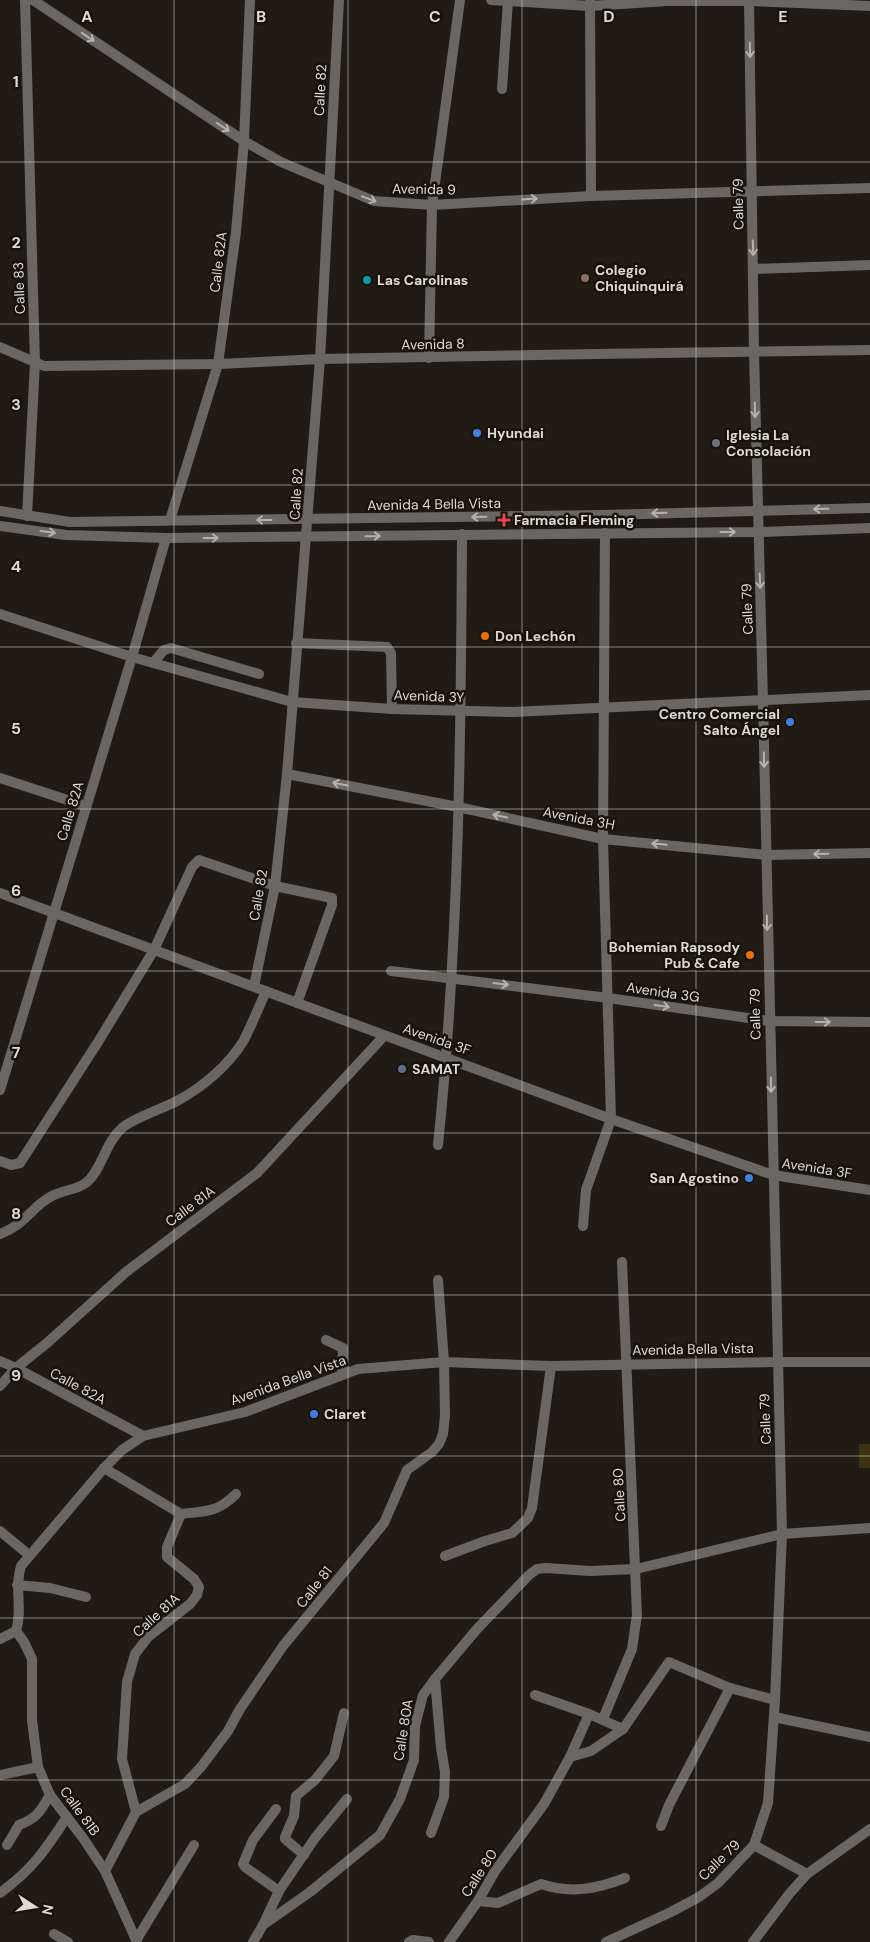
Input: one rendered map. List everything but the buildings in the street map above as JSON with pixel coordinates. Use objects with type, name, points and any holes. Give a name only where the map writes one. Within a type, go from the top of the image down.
[{"type":"street","name":"Calle 83","points":[[25,0],[35,363],[26,516]]},
{"type":"street","name":"Avenida 9","points":[[33,0],[244,141],[280,162],[374,201],[432,205],[591,196],[870,188]]},
{"type":"street","name":"Calle 82A","points":[[170,520],[218,364],[236,232],[244,141],[250,0]]},
{"type":"street","name":"Calle 82","points":[[254,986],[275,886],[287,774],[320,360],[339,0]]},
{"type":"street","points":[[429,358],[432,205],[460,0]]},
{"type":"street","points":[[491,0],[590,3],[749,1],[870,6]]},
{"type":"street","points":[[502,89],[508,1]]},
{"type":"street","name":"Calle 79","points":[[606,1942],[671,1912],[718,1884],[754,1845],[768,1803],[775,1700],[782,1534],[769,1022],[764,701],[754,352],[749,1]]},
{"type":"street","points":[[590,3],[591,196]]},
{"type":"street","points":[[754,269],[870,265]]},
{"type":"street","name":"Avenida 8","points":[[0,347],[44,366],[870,350]]},
{"type":"street","name":"Avenida 4 Bella Vista","points":[[0,511],[70,522],[603,515],[870,508]]},
{"type":"street","points":[[0,528],[66,535],[166,538],[306,538],[605,532],[759,532],[870,528]]},
{"type":"street","points":[[583,1226],[586,1190],[611,1119],[603,839],[605,532]]},
{"type":"street","points":[[438,1145],[448,1057],[452,978],[461,712],[462,534]]},
{"type":"street","name":"Calle 82A","points":[[0,1090],[132,657],[166,538]]},
{"type":"street","name":"Avenida 3Y","points":[[0,614],[132,657],[292,702],[392,709],[513,712],[870,695]]},
{"type":"street","points":[[296,643],[387,647],[392,653],[392,709]]},
{"type":"street","points":[[153,663],[164,650],[171,648],[259,674]]},
{"type":"street","name":"Avenida 3H","points":[[287,774],[458,807],[603,839],[766,855],[870,853]]},
{"type":"street","points":[[0,778],[86,806]]},
{"type":"street","points":[[0,1161],[11,1166],[20,1163],[98,1042],[154,950],[192,867],[199,860],[275,886],[329,896],[332,901],[297,1004]]},
{"type":"street","name":"Avenida 3F","points":[[0,893],[384,1036],[448,1057],[611,1119],[773,1175],[870,1190]]},
{"type":"street","name":"Avenida 3G","points":[[391,971],[608,998],[769,1022],[870,1022]]},
{"type":"street","points":[[0,1234],[22,1222],[50,1197],[77,1188],[87,1182],[94,1173],[105,1150],[123,1127],[179,1100],[221,1069],[243,1041],[266,991]]},
{"type":"street","name":"Calle 81A","points":[[0,1386],[16,1368],[126,1272],[257,1173],[384,1036]]},
{"type":"street","name":"Calle 80","points":[[603,1720],[632,1649],[637,1615],[622,1262]]},
{"type":"street","name":"Calle 81","points":[[136,1812],[185,1784],[197,1772],[228,1731],[240,1709],[283,1646],[384,1523],[407,1470],[432,1452],[439,1444],[443,1434],[445,1416],[444,1362],[438,1280]]},
{"type":"street","points":[[326,1340],[343,1348],[342,1374]]},
{"type":"street","name":"Calle 82A","points":[[0,1361],[143,1436]]},
{"type":"street","name":"Avenida Bella Vista","points":[[16,1631],[20,1609],[18,1585],[21,1566],[29,1554],[104,1468],[122,1450],[143,1436],[245,1412],[358,1369],[444,1362],[551,1366],[870,1362]]},
{"type":"street","points":[[445,1556],[512,1533],[528,1518],[532,1508],[551,1366]]},
{"type":"street","points":[[104,1468],[181,1514],[218,1508],[225,1505],[236,1494]]},
{"type":"street","name":"Calle 81A","points":[[136,1812],[122,1759],[127,1682],[135,1654],[148,1637],[190,1604],[197,1595],[199,1587],[194,1579],[167,1557],[167,1547],[181,1514]]},
{"type":"street","name":"Calle 80A","points":[[253,1942],[263,1926],[310,1892],[380,1835],[400,1799],[414,1760],[415,1726],[423,1695],[477,1629],[528,1575],[546,1568],[590,1571],[636,1569],[782,1534],[870,1528]]},
{"type":"street","points":[[0,1531],[29,1554]]},
{"type":"street","points":[[18,1585],[50,1588],[86,1597]]},
{"type":"street","points":[[0,1639],[16,1631]]},
{"type":"street","name":"Calle 81B","points":[[16,1631],[32,1659],[32,1720],[38,1767],[50,1795],[105,1871],[137,1940]]},
{"type":"street","points":[[570,1757],[591,1750],[624,1729],[669,1662],[730,1688],[775,1700]]},
{"type":"street","points":[[431,1833],[444,1797],[445,1772],[440,1748],[435,1679]]},
{"type":"street","points":[[661,1826],[669,1805],[730,1688]]},
{"type":"street","points":[[535,1696],[589,1714],[624,1729]]},
{"type":"street","points":[[304,1854],[285,1839],[294,1816],[296,1796],[314,1780],[334,1756],[344,1713]]},
{"type":"street","name":"Calle 80","points":[[449,1942],[478,1901],[495,1871],[544,1804],[570,1757],[589,1714]]},
{"type":"street","points":[[774,1717],[870,1738]]},
{"type":"street","points":[[0,1775],[38,1767]]},
{"type":"street","points":[[8,1845],[19,1824],[30,1821],[40,1812],[50,1795]]},
{"type":"street","points":[[263,1926],[279,1891],[304,1854],[347,1799]]},
{"type":"street","points":[[276,1809],[254,1840],[243,1864],[245,1868],[279,1891]]},
{"type":"street","points":[[105,1871],[136,1812]]},
{"type":"street","points":[[0,1893],[21,1878],[45,1851],[67,1817]]},
{"type":"street","points":[[754,1942],[790,1892],[808,1874],[870,1829]]},
{"type":"street","points":[[137,1940],[194,1845]]},
{"type":"street","points":[[754,1845],[808,1874]]},
{"type":"street","points":[[478,1901],[498,1903],[541,1884],[554,1888],[592,1889],[625,1878]]},
{"type":"street","points":[[54,1934],[68,1942]]},
{"type":"street","points":[[409,1942],[413,1940],[428,1942]]},
{"type":"shaded area","points":[[859,1444],[870,1444],[870,1468],[859,1468]]},
{"type":"place","name":"Colegio Chiquinquirá","points":[[585,278]]},
{"type":"place","name":"Las Carolinas","points":[[367,280]]},
{"type":"place","name":"Hyundai","points":[[477,433]]},
{"type":"place","name":"Iglesia La Consolación","points":[[716,443]]},
{"type":"place","name":"Farmacia Fleming","points":[[504,520]]},
{"type":"place","name":"Don Lechón","points":[[485,636]]},
{"type":"place","name":"Centro Comercial Salto Ángel","points":[[790,722]]},
{"type":"place","name":"Bohemian Rapsody Pub & Cafe","points":[[750,955]]},
{"type":"place","name":"SAMAT","points":[[402,1069]]},
{"type":"place","name":"San Agostino","points":[[749,1178]]},
{"type":"place","name":"Claret","points":[[314,1414]]}]
